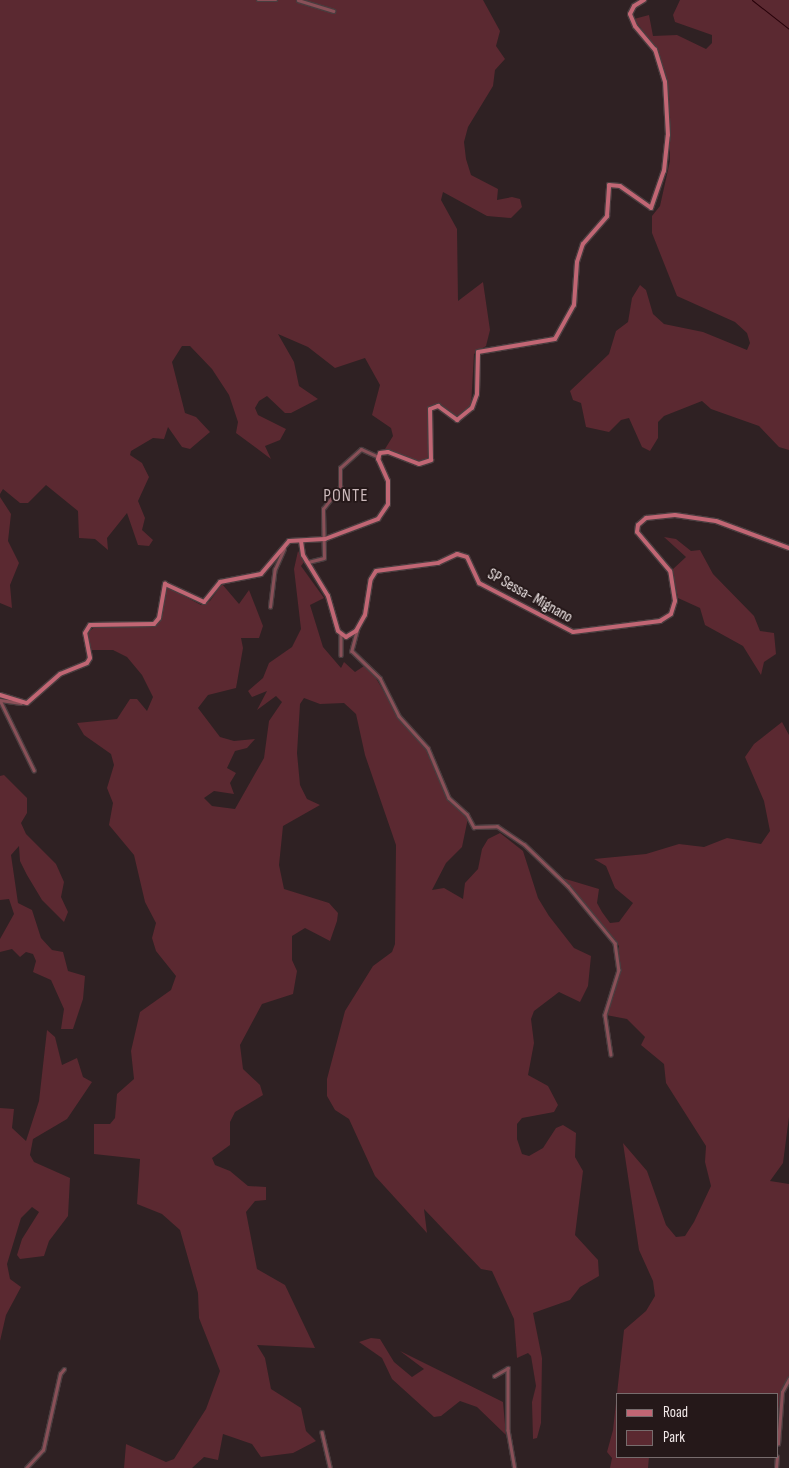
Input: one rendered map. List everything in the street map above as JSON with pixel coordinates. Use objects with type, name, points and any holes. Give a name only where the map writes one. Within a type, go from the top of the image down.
[{"type":"street","points":[[258,0],[276,0]]},
{"type":"street","points":[[298,0],[333,11]]},
{"type":"street","points":[[379,456],[385,451],[415,463],[427,464],[434,448],[430,409],[438,406],[457,420],[472,408],[477,394],[478,352],[555,339],[574,305],[577,262],[583,244],[607,216],[609,185],[620,186],[646,208],[651,208],[656,200],[668,135],[665,82],[654,50],[635,26],[630,14],[634,6],[644,0]]},
{"type":"street","points":[[0,700],[21,703],[35,699],[60,674],[90,662],[86,633],[90,626],[152,625],[160,616],[164,585],[204,602],[220,582],[261,574],[284,545],[301,541],[324,540],[376,521],[384,513],[388,481],[379,456],[360,449],[340,468],[340,488],[324,504],[324,540],[324,558],[306,562]]},
{"type":"street","name":"SP Sessa- Mignano","points":[[358,628],[376,571],[438,563],[460,553],[468,557],[479,583],[569,632],[664,620],[674,606],[673,578],[637,532],[640,522],[651,516],[716,521],[789,548]]},
{"type":"street","points":[[301,541],[306,562],[328,596],[341,635],[341,655]]},
{"type":"street","points":[[270,607],[275,569],[284,545]]},
{"type":"street","points":[[341,635],[350,636],[358,628]]},
{"type":"street","points":[[358,628],[352,651],[380,678],[399,716],[428,748],[449,798],[467,814],[474,827],[497,826],[524,844],[568,886],[615,943],[618,970],[605,1015],[611,1055]]},
{"type":"street","points":[[0,695],[21,703]]},
{"type":"street","points":[[0,700],[34,770]]},
{"type":"street","points":[[494,1376],[508,1368],[508,1430],[515,1468]]},
{"type":"street","points":[[26,1468],[43,1450],[60,1374],[64,1369]]},
{"type":"street","points":[[779,1431],[782,1392],[789,1379]]},
{"type":"street","points":[[322,1432],[330,1468]]},
{"type":"green space","points":[[0,0],[483,0],[500,31],[496,46],[505,59],[495,70],[493,86],[468,127],[464,142],[466,159],[471,175],[498,189],[497,200],[512,197],[520,199],[522,207],[511,218],[487,216],[443,192],[441,200],[457,229],[458,301],[483,282],[490,330],[486,346],[474,354],[471,406],[455,418],[438,405],[427,411],[431,444],[427,461],[418,462],[385,449],[393,436],[391,428],[372,415],[380,385],[365,358],[335,368],[308,347],[278,334],[294,362],[299,386],[318,399],[291,413],[285,413],[267,396],[259,401],[255,408],[258,415],[286,429],[280,440],[265,446],[271,459],[236,433],[238,422],[229,395],[212,369],[190,346],[182,346],[172,362],[185,413],[196,417],[210,432],[190,449],[182,447],[168,427],[164,439],[153,438],[131,451],[130,455],[142,463],[149,477],[138,501],[145,518],[142,530],[153,540],[149,546],[138,545],[127,513],[107,538],[108,550],[95,539],[79,538],[78,511],[46,485],[28,503],[20,503],[3,489],[0,494]]},
{"type":"green space","points":[[680,0],[789,0],[789,450],[779,447],[759,426],[711,409],[702,401],[664,416],[658,422],[658,438],[650,451],[642,447],[629,418],[621,420],[609,432],[586,427],[581,403],[573,400],[570,391],[609,354],[616,331],[628,322],[632,298],[640,285],[646,290],[653,314],[664,324],[703,332],[747,350],[750,343],[747,333],[735,322],[677,296],[652,233],[652,216],[660,206],[670,161],[669,94],[656,48],[634,19],[649,15],[653,36],[677,35],[706,49],[712,43],[712,35],[675,22],[673,15]]},
{"type":"green space","points":[[0,497],[11,514],[8,541],[19,563],[10,585],[12,608],[0,603]]},
{"type":"green space","points":[[664,537],[676,539],[691,551],[700,550],[713,574],[754,616],[760,631],[774,633],[776,654],[764,662],[761,675],[743,646],[705,625],[700,608],[678,598],[672,570],[686,557]]},
{"type":"green space","points":[[298,551],[304,562],[301,566],[324,598],[310,605],[323,647],[341,668],[344,662],[355,672],[364,666],[374,675],[402,722],[427,749],[446,796],[468,818],[462,847],[446,863],[432,890],[444,888],[463,899],[465,883],[478,869],[482,849],[488,839],[500,833],[523,851],[538,898],[549,916],[574,948],[591,956],[588,986],[580,1002],[559,992],[534,1011],[531,1019],[534,1043],[528,1075],[548,1086],[558,1105],[554,1112],[522,1118],[517,1124],[517,1139],[522,1154],[529,1156],[543,1148],[556,1128],[563,1125],[576,1133],[575,1157],[583,1171],[575,1235],[598,1260],[599,1276],[580,1287],[570,1300],[533,1313],[542,1358],[541,1423],[537,1438],[533,1439],[532,1402],[536,1386],[531,1356],[528,1353],[517,1358],[514,1319],[492,1271],[481,1269],[424,1209],[427,1233],[375,1176],[349,1119],[335,1110],[327,1096],[327,1079],[345,1011],[373,966],[392,952],[395,944],[396,845],[365,755],[356,714],[344,703],[320,704],[304,698],[300,704],[297,753],[300,785],[307,799],[320,805],[283,826],[279,865],[284,889],[329,903],[338,913],[337,921],[330,941],[305,928],[292,936],[292,960],[297,971],[293,994],[262,1004],[240,1045],[243,1069],[260,1085],[263,1095],[235,1112],[230,1122],[230,1145],[212,1158],[215,1165],[230,1171],[248,1186],[266,1187],[266,1200],[255,1201],[246,1212],[257,1269],[285,1285],[315,1348],[257,1345],[265,1358],[271,1389],[301,1408],[306,1431],[316,1441],[293,1453],[261,1457],[252,1444],[223,1434],[218,1460],[204,1457],[192,1468],[124,1468],[126,1444],[166,1462],[174,1459],[206,1409],[220,1371],[199,1318],[198,1293],[180,1230],[162,1214],[137,1204],[140,1159],[94,1154],[94,1124],[110,1124],[115,1118],[117,1094],[134,1079],[131,1051],[140,1012],[171,990],[176,976],[156,951],[152,938],[156,923],[145,902],[134,855],[109,825],[113,803],[107,788],[114,765],[111,754],[84,735],[77,723],[117,719],[130,699],[137,699],[147,711],[153,697],[142,675],[127,657],[113,650],[90,650],[87,633],[96,626],[153,626],[162,615],[167,587],[201,605],[210,601],[222,584],[239,604],[249,590],[263,626],[259,638],[241,638],[243,648],[236,688],[208,695],[198,708],[220,737],[234,741],[255,739],[247,748],[235,751],[227,768],[236,773],[230,783],[234,794],[214,791],[204,798],[212,806],[235,809],[264,758],[269,721],[282,702],[276,696],[257,710],[267,691],[252,697],[248,691],[263,678],[269,663],[292,647],[301,629],[294,569]]},
{"type":"green space","points":[[782,722],[789,735],[789,1117],[783,1163],[770,1181],[789,1184],[789,1377],[781,1392],[779,1420],[779,1393],[617,1393],[624,1330],[646,1311],[655,1296],[653,1281],[639,1250],[623,1143],[647,1171],[666,1225],[676,1237],[685,1236],[694,1222],[711,1186],[705,1162],[706,1146],[666,1083],[664,1064],[641,1045],[645,1037],[627,1019],[606,1015],[619,972],[619,946],[559,877],[599,889],[597,903],[602,912],[610,923],[619,922],[633,903],[615,888],[606,866],[594,859],[646,854],[679,844],[704,847],[727,838],[761,844],[770,831],[764,801],[745,757],[754,744]]},
{"type":"green space","points":[[4,775],[27,798],[27,813],[21,823],[26,834],[56,864],[64,882],[61,897],[68,912],[64,922],[42,900],[27,875],[20,861],[19,846],[11,855],[18,903],[32,910],[41,938],[52,950],[63,952],[68,971],[85,976],[83,999],[73,1029],[61,1029],[64,1009],[51,980],[33,972],[36,961],[33,954],[26,952],[20,957],[12,949],[0,952],[0,939],[14,914],[9,899],[0,900],[0,776]]},
{"type":"green space","points":[[47,1030],[55,1037],[62,1065],[77,1058],[83,1077],[92,1082],[67,1119],[33,1139],[30,1155],[34,1162],[70,1178],[68,1216],[49,1241],[44,1256],[20,1259],[17,1255],[22,1239],[39,1212],[32,1207],[21,1218],[7,1264],[10,1279],[21,1287],[6,1315],[0,1341],[0,1108],[14,1109],[12,1128],[26,1141],[39,1101]]},
{"type":"green space","points":[[371,1338],[380,1339],[394,1362],[412,1377],[424,1369],[400,1351],[503,1402],[506,1435],[477,1407],[460,1401],[441,1416],[434,1417],[392,1379],[382,1358],[359,1342]]},
{"type":"green space","points":[[616,1403],[616,1458],[649,1458],[648,1468],[610,1468],[612,1458],[607,1452],[613,1430]]},
{"type":"waterway","points":[[752,0],[789,29]]},
{"type":"district","name":"PONTE","points":[[346,496]]}]
